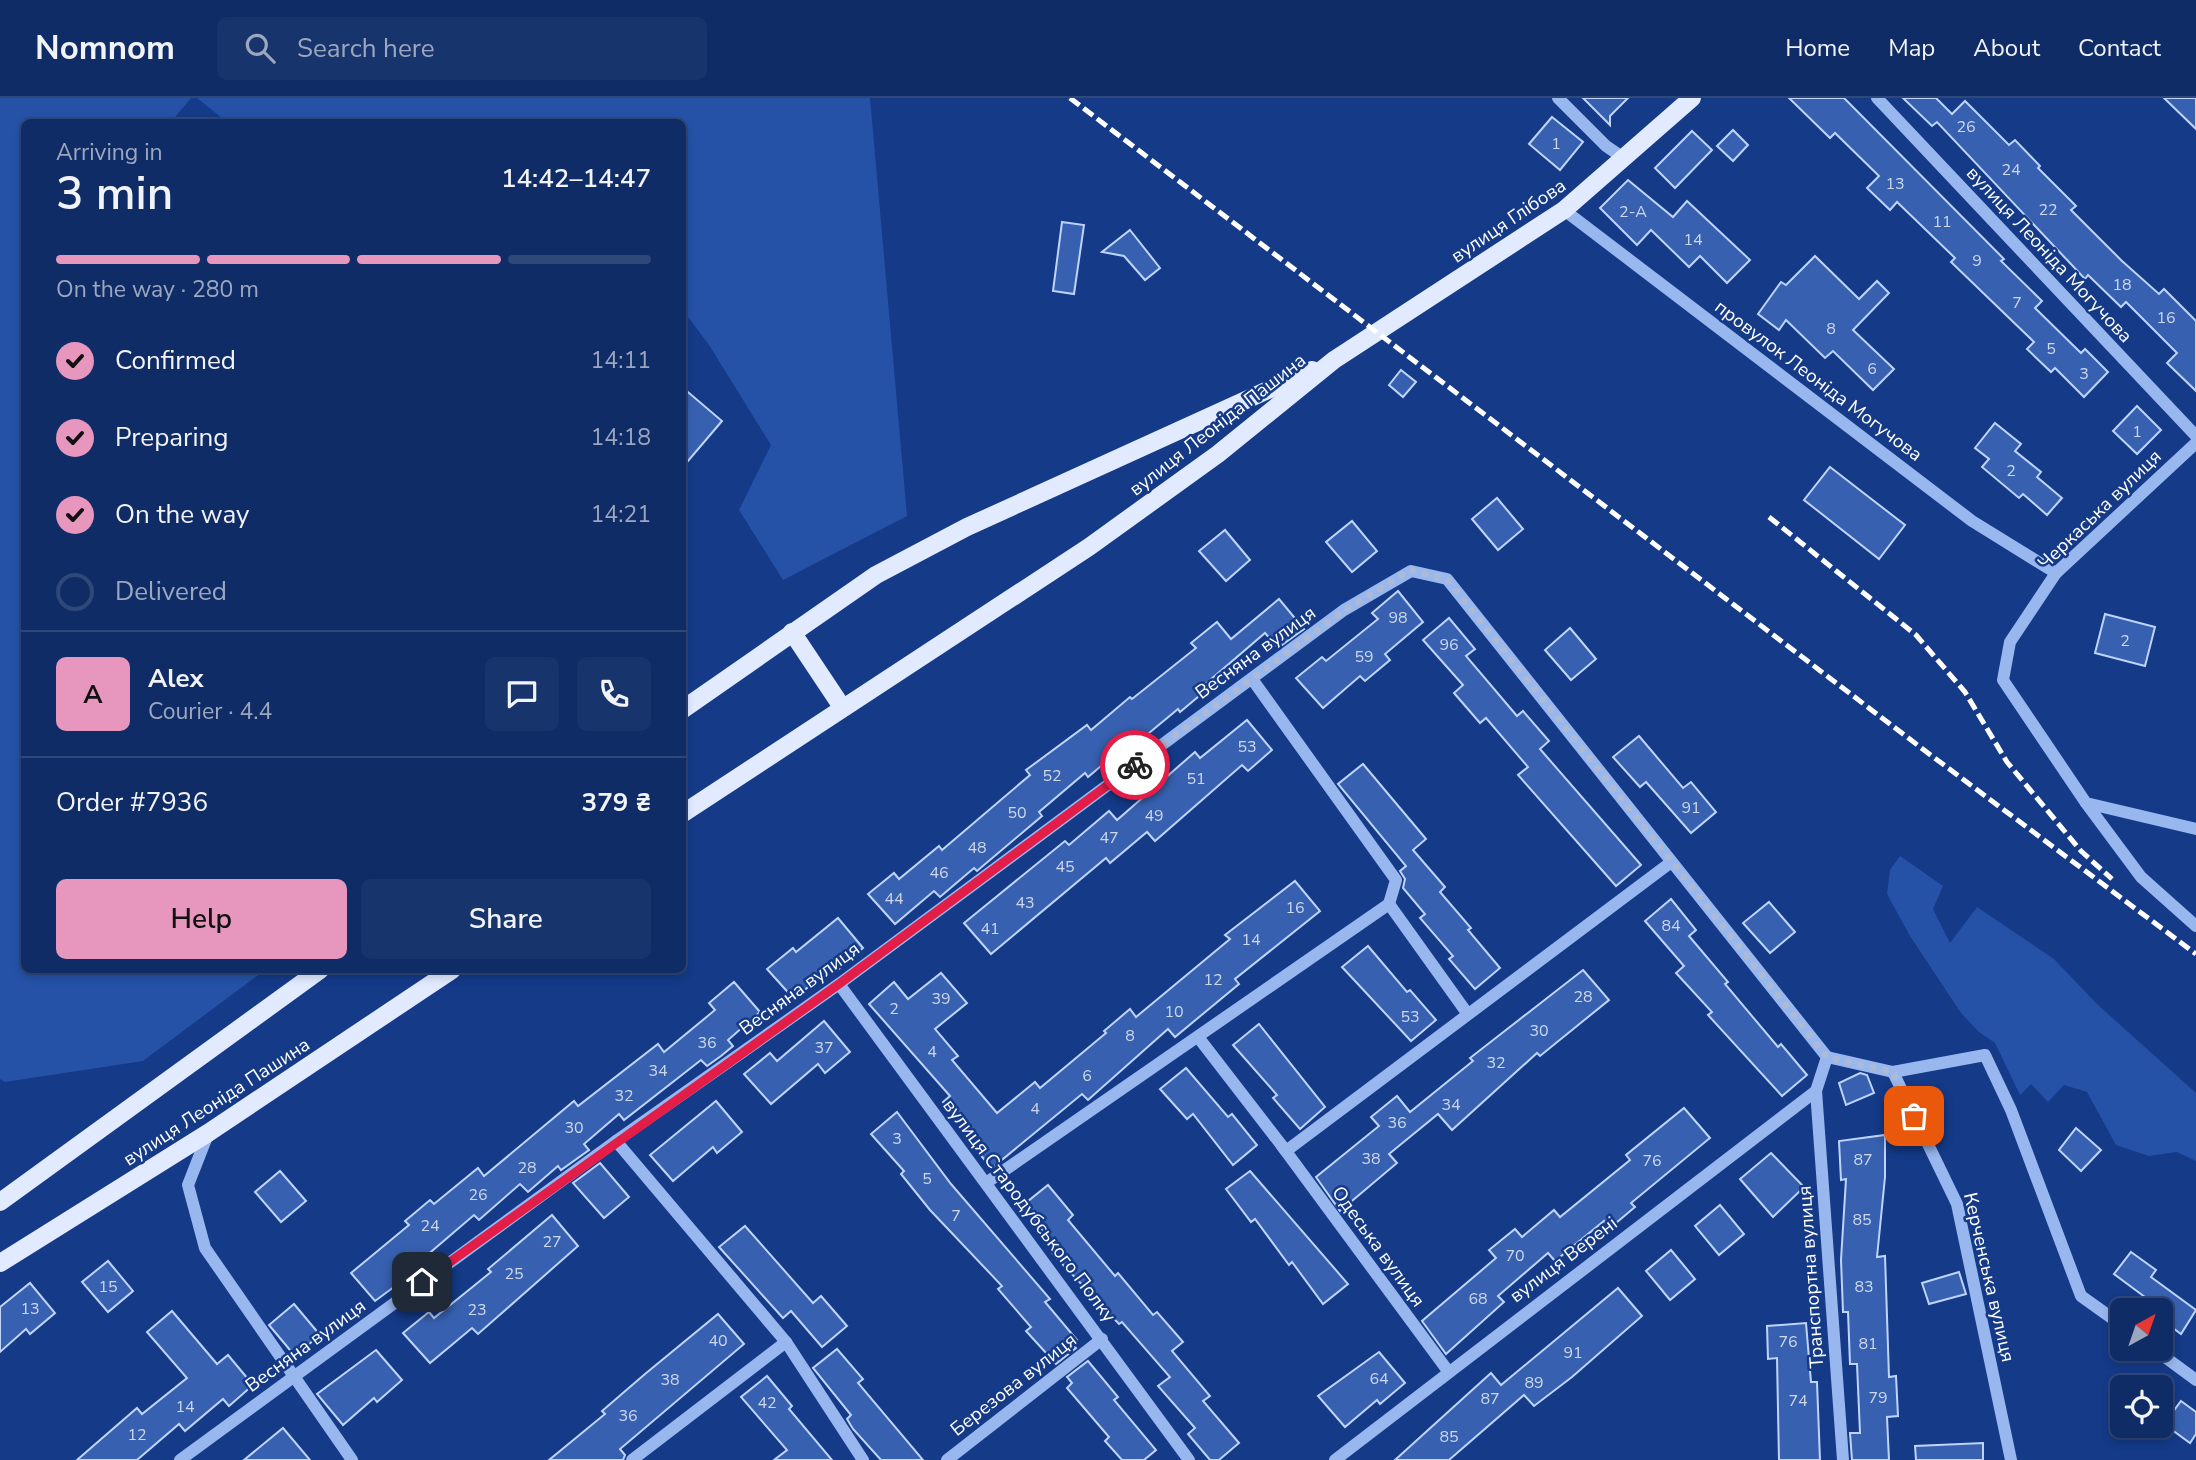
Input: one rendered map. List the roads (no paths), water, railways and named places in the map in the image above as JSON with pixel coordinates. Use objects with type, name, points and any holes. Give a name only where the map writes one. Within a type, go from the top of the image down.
[{"type":"main road","name":"вулиця Глібова","points":[[1334,360],[1564,210],[1692,98]]},
{"type":"main road","name":"вулиця Леоніда Пашина","points":[[686,707],[876,575],[967,527],[1334,360]]},
{"type":"main road","name":"вулиця Леоніда Пашина","points":[[686,811],[1089,547],[1218,454],[1334,360]]},
{"type":"main road","points":[[792,632],[842,707]]},
{"type":"main road","name":"вулиця Леоніда Пашина","points":[[0,1202],[316,973]]},
{"type":"main road","name":"вулиця Леоніда Пашина","points":[[0,1264],[208,1133],[448,973]]},
{"type":"street","points":[[1558,98],[1606,146],[1625,159]]},
{"type":"street","name":"вулиця Леоніда Могучова","points":[[1877,98],[2196,436]]},
{"type":"street","name":"провулок Леоніда Могучова","points":[[1564,210],[1972,521],[2056,573]]},
{"type":"street","name":"Черкаська вулиця","points":[[2086,803],[2003,680],[2010,642],[2056,573],[2196,443]]},
{"type":"street","name":"Весняна вулиця","points":[[180,1460],[616,1141],[839,984],[1345,610],[1410,570],[1447,579],[1670,863]]},
{"type":"street","points":[[986,1183],[1389,904],[1395,880],[1252,679]]},
{"type":"street","points":[[2086,803],[2196,829]]},
{"type":"street","points":[[2086,803],[2141,877],[2196,926]]},
{"type":"street","points":[[1280,1143],[1286,1151],[1670,863],[1827,1057],[1893,1072],[1985,1055],[2011,1110],[2081,1296],[2110,1317]]},
{"type":"street","points":[[1389,904],[1467,1013]]},
{"type":"street","name":"вулиця Стародубського Полку","points":[[839,984],[1189,1460]]},
{"type":"street","name":"Одеська вулиця","points":[[1198,1037],[1280,1143],[1448,1371]]},
{"type":"street","points":[[1816,1091],[1827,1057]]},
{"type":"street","name":"Керченська вулиця","points":[[1893,1072],[1957,1204],[2011,1460]]},
{"type":"street","name":"вулиця Верені","points":[[1335,1460],[1816,1091]]},
{"type":"street","name":"Транспортна вулиця","points":[[1816,1091],[1843,1460]]},
{"type":"street","points":[[208,1133],[188,1185],[205,1248],[352,1460]]},
{"type":"street","points":[[616,1141],[786,1342],[863,1460]]},
{"type":"street","name":"Березова вулиця","points":[[947,1460],[1102,1339]]},
{"type":"street","points":[[632,1460],[786,1342]]},
{"type":"street","points":[[2172,1362],[2196,1380]]},
{"type":"railway","points":[[1070,98],[1924,750],[2196,954]]},
{"type":"railway","points":[[1769,517],[1916,635],[1965,692],[2007,762],[2081,851],[2112,879]]}]
